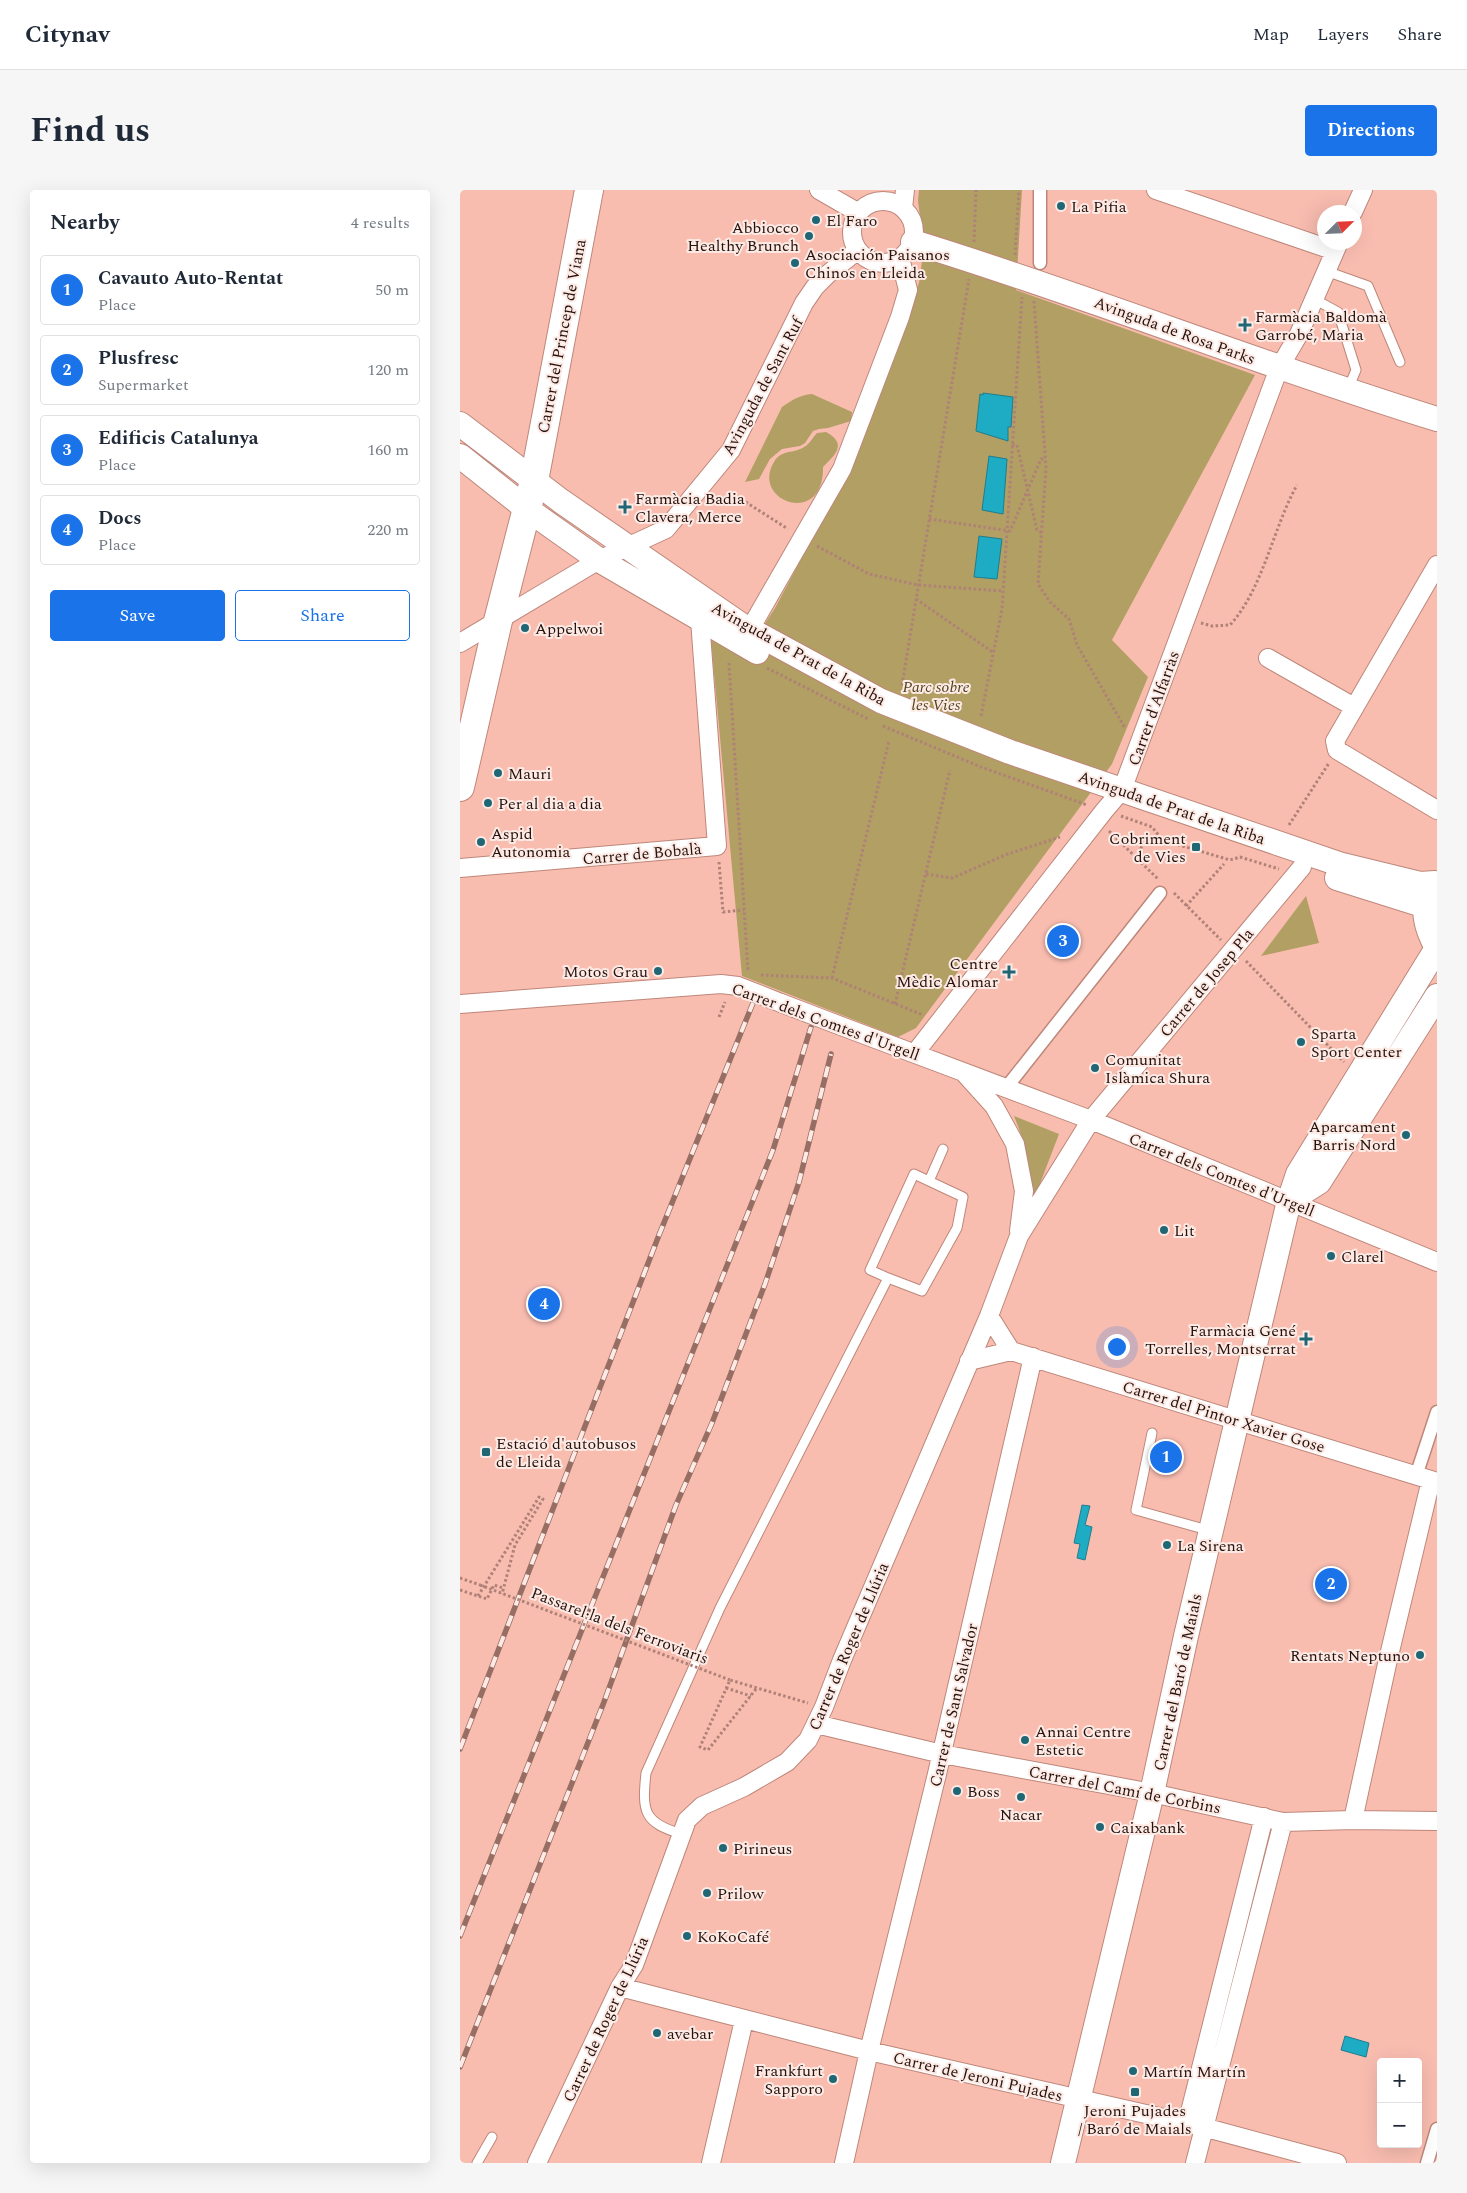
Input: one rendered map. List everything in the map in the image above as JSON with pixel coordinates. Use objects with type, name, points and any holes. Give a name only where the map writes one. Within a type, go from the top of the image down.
[{"type":"main road","name":"Carrer del Princep de Viana","points":[[527,509],[534,481],[589,190]]},
{"type":"main road","name":"Avinguda de Rosa Parks","points":[[907,250],[1034,280],[1279,368],[1437,419]]},
{"type":"main road","name":"Avinguda de Prat de la Riba","points":[[460,424],[534,481],[628,548],[750,630],[881,701],[1010,752],[1116,797],[1302,867],[1426,906]]},
{"type":"main road","name":"Avinguda de Prat de la Riba","points":[[460,456],[527,509],[599,560],[700,620],[859,706],[951,744],[1116,797],[1342,865],[1420,884],[1436,882]]},
{"type":"main road","points":[[460,787],[498,621],[527,509]]},
{"type":"main road","points":[[1436,882],[1429,894],[1425,921],[1429,935],[1437,948]]},
{"type":"main road","name":"Carrer del Baró de Maials","points":[[1063,2163],[1152,1793],[1211,1531],[1289,1202],[1298,1174],[1437,948]]},
{"type":"main road","points":[[1289,1202],[1319,1182],[1437,996]]},
{"type":"street","points":[[819,190],[858,213]]},
{"type":"street","points":[[903,208],[906,190]]},
{"type":"street","points":[[1040,190],[1040,263]]},
{"type":"street","points":[[1156,190],[1317,241]]},
{"type":"street","points":[[1356,205],[1363,190]]},
{"type":"street","points":[[750,630],[842,469],[900,317],[908,290],[907,250],[914,223],[910,215],[903,208],[885,201],[875,202],[866,206],[858,213],[852,229],[853,238],[858,250],[871,261],[891,262],[907,250]]},
{"type":"street","name":"Avinguda de Sant Ruf","points":[[460,643],[599,560],[666,529],[731,450],[804,304],[815,287],[858,250]]},
{"type":"street","name":"Carrer d'Alfarràs","points":[[915,1053],[1116,797],[1187,615],[1279,368],[1299,334],[1336,250]]},
{"type":"street","points":[[1437,565],[1354,707],[1336,745],[1437,810]]},
{"type":"street","name":"Carrer de Bobalà","points":[[460,868],[717,846],[700,620]]},
{"type":"street","points":[[1268,658],[1354,707]]},
{"type":"street","name":"Carrer de Josep Pla","points":[[1091,1120],[1302,867]]},
{"type":"street","points":[[1006,1088],[1160,893]]},
{"type":"street","name":"Carrer dels Comtes d'Urgell","points":[[460,1004],[721,984],[738,986],[1091,1120],[1437,1262]]},
{"type":"street","name":"Carrer de Roger de Llúria","points":[[964,1072],[994,1106],[1015,1144],[1024,1191],[1019,1236]]},
{"type":"street","name":"Carrer de Roger de Llúria","points":[[537,2163],[620,1986],[634,1965],[687,1820],[695,1811],[761,1778],[787,1762],[808,1740],[824,1707],[842,1660],[989,1316],[1019,1236],[1091,1120]]},
{"type":"street","points":[[989,1316],[1011,1351]]},
{"type":"street","name":"Carrer del Pintor Xavier Gose","points":[[969,1361],[1011,1351],[1428,1479]]},
{"type":"street","name":"Carrer de Sant Salvador","points":[[844,2163],[869,2051],[942,1754],[1033,1357]]},
{"type":"street","points":[[1354,1820],[1428,1479],[1437,1412]]},
{"type":"street","name":"Carrer del Camí de Corbins","points":[[816,1724],[942,1754],[1152,1793],[1284,1822],[1354,1820],[1437,1821]]},
{"type":"street","points":[[1195,2163],[1195,2126],[1264,1817]]},
{"type":"street","points":[[1195,2126],[1284,1822]]},
{"type":"street","name":"Carrer de Jeroni Pujades","points":[[620,1986],[744,2020],[869,2051],[1195,2126],[1337,2163]]},
{"type":"street","points":[[711,2163],[744,2020]]},
{"type":"street","points":[[1427,2163],[1437,2129]]},
{"type":"lane","points":[[1326,271],[1368,286],[1400,362]]},
{"type":"lane","points":[[1314,299],[1338,312],[1356,370],[1346,391]]},
{"type":"lane","points":[[929,1181],[943,1148]]},
{"type":"lane","points":[[914,1174],[963,1197],[957,1228],[922,1291],[888,1278],[870,1270],[914,1174]]},
{"type":"lane","points":[[682,1834],[660,1827],[647,1813],[644,1792],[646,1773],[720,1608],[888,1278]]},
{"type":"lane","points":[[1152,1433],[1136,1510],[1211,1531]]},
{"type":"lane","points":[[476,2163],[492,2138]]},
{"type":"path","points":[[974,247],[976,190]]},
{"type":"path","points":[[1015,258],[1019,190]]},
{"type":"path","points":[[902,685],[970,274]]},
{"type":"path","points":[[981,716],[994,653],[1003,591],[1022,296]]},
{"type":"path","points":[[1034,301],[1046,486],[1038,584],[1050,602],[1069,619],[1077,645],[1125,728]]},
{"type":"path","points":[[1012,444],[1017,445],[1037,530],[1042,533]]},
{"type":"path","points":[[929,519],[1010,531],[1041,459],[1045,459]]},
{"type":"path","points":[[1187,615],[1203,624],[1212,626],[1230,625],[1241,612],[1260,572],[1285,507],[1297,484]]},
{"type":"path","points":[[733,494],[803,539],[869,574],[918,585],[1003,591]]},
{"type":"path","points":[[916,598],[994,653]]},
{"type":"path","points":[[729,663],[748,975]]},
{"type":"path","points":[[832,978],[889,741]]},
{"type":"path","points":[[1289,826],[1336,745]]},
{"type":"path","points":[[895,1004],[950,770]]},
{"type":"path","points":[[926,874],[952,878],[1005,855],[1063,836]]},
{"type":"path","points":[[1137,858],[1145,838]]},
{"type":"path","points":[[717,846],[724,912],[744,910]]},
{"type":"path","points":[[1186,906],[1224,864]]},
{"type":"path","points":[[1242,957],[1358,1076]]},
{"type":"path","points":[[757,975],[832,978],[927,1017]]},
{"type":"path","points":[[719,1017],[727,997]]},
{"type":"path","points":[[478,1596],[482,1584],[539,1497],[543,1499],[515,1544],[502,1594]]},
{"type":"path","name":"Passarel·la dels Ferroviaris","points":[[460,1578],[482,1584],[502,1594],[730,1680],[824,1707]]},
{"type":"path","points":[[460,1590],[487,1599],[494,1586],[503,1588]]},
{"type":"path","points":[[730,1680],[700,1747],[708,1750],[756,1689]]},
{"type":"path","points":[[726,1688],[751,1696]]},
{"type":"green space","name":"Parc sobre les Vies","points":[[919,190],[1022,190],[1016,290],[1255,375],[1112,640],[1148,677],[1112,764],[916,1028],[898,1037],[742,976],[711,640],[744,656],[775,608],[835,496],[870,413],[919,283],[924,247],[918,201]]},
{"type":"green space","points":[[812,394],[852,412],[851,421],[813,431],[805,443],[800,446],[782,449],[770,459],[759,479],[745,482],[782,407],[796,398]]},
{"type":"green space","points":[[826,432],[833,436],[838,445],[835,454],[823,467],[820,486],[812,497],[802,503],[790,502],[779,497],[772,488],[769,476],[774,462],[784,453],[806,446],[817,433]]},
{"type":"green space","points":[[1306,896],[1319,943],[1261,956]]},
{"type":"green space","points":[[1014,1116],[1059,1134],[1036,1194],[1030,1192],[1026,1153]]},
{"type":"water","points":[[983,393],[1013,397],[1011,427],[1008,427],[1008,441],[976,431],[980,394],[983,395]]},
{"type":"water","points":[[989,456],[1007,459],[1003,514],[982,510]]},
{"type":"water","points":[[979,536],[1002,539],[997,579],[974,577]]},
{"type":"water","points":[[1082,1505],[1090,1506],[1085,1525],[1092,1527],[1085,1560],[1077,1558],[1080,1544],[1074,1543]]},
{"type":"water","points":[[1345,2036],[1369,2043],[1366,2057],[1341,2050]]},
{"type":"railway","points":[[460,1749],[659,1235],[753,1003]]},
{"type":"railway","points":[[460,1936],[773,1150],[811,1027]]},
{"type":"railway","points":[[460,2067],[604,1702],[676,1505],[712,1423],[765,1284],[799,1182],[831,1054]]},
{"type":"place","name":"La Pifia","points":[[1061,206]]},
{"type":"place","name":"El Faro","points":[[816,220]]},
{"type":"place","name":"Abbiocco Healthy Brunch","points":[[809,236]]},
{"type":"place","name":"Asociación Paisanos Chinos en Lleida","points":[[795,263]]},
{"type":"place","name":"Farmàcia Baldomà Garrobé, Maria","points":[[1245,325]]},
{"type":"place","name":"Farmàcia Badia Clavera, Merce","points":[[625,507]]},
{"type":"place","name":"Appelwoi","points":[[525,628]]},
{"type":"place","name":"Mauri","points":[[498,773]]},
{"type":"place","name":"Per al dia a dia","points":[[488,803]]},
{"type":"place","name":"Aspid Autonomia","points":[[481,842]]},
{"type":"place","name":"Cobriment de Vies","points":[[1196,847]]},
{"type":"place","name":"Edificis Catalunya","points":[[1063,941]]},
{"type":"place","name":"Motos Grau","points":[[658,971]]},
{"type":"place","name":"Centre Mèdic Alomar","points":[[1009,972]]},
{"type":"place","name":"Sparta Sport Center","points":[[1301,1042]]},
{"type":"place","name":"Comunitat Islàmica Shura","points":[[1095,1068]]},
{"type":"place","name":"Aparcament Barris Nord","points":[[1406,1135]]},
{"type":"place","name":"Lit","points":[[1164,1230]]},
{"type":"place","name":"Clarel","points":[[1331,1256]]},
{"type":"place","name":"Docs","points":[[544,1304]]},
{"type":"place","name":"Farmàcia Gené Torrelles, Montserrat","points":[[1306,1339]]},
{"type":"place","name":"Estació d'autobusos de Lleida","points":[[486,1452]]},
{"type":"place","name":"Cavauto Auto-Rentat","points":[[1166,1457]]},
{"type":"place","name":"La Sirena","points":[[1167,1545]]},
{"type":"place","name":"Plusfresc","points":[[1331,1584]]},
{"type":"place","name":"Rentats Neptuno","points":[[1420,1655]]},
{"type":"place","name":"Annai Centre Estetic","points":[[1025,1740]]},
{"type":"place","name":"Boss","points":[[957,1791]]},
{"type":"place","name":"Nacar","points":[[1021,1797]]},
{"type":"place","name":"Caixabank","points":[[1100,1827]]},
{"type":"place","name":"Pirineus","points":[[723,1848]]},
{"type":"place","name":"Prilow","points":[[707,1893]]},
{"type":"place","name":"KoKoCafé","points":[[687,1936]]},
{"type":"place","name":"avebar","points":[[657,2033]]},
{"type":"place","name":"Martín Martín","points":[[1133,2071]]},
{"type":"place","name":"Frankfurt Sapporo","points":[[833,2079]]},
{"type":"place","name":"Jeroni Pujades / Baró de Maials","points":[[1135,2092]]}]
